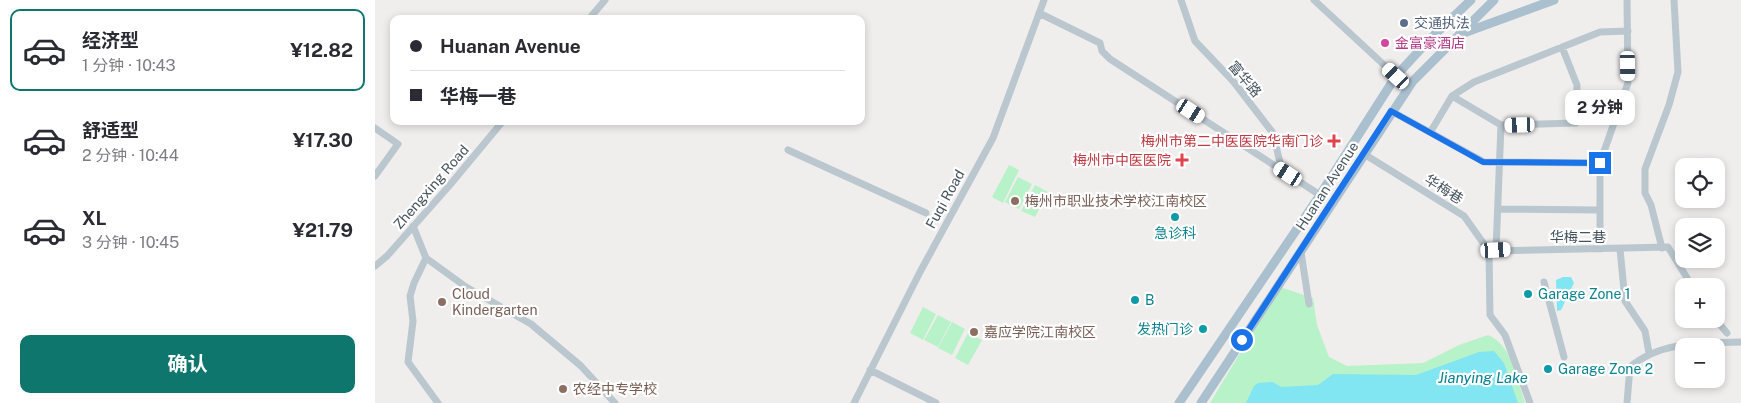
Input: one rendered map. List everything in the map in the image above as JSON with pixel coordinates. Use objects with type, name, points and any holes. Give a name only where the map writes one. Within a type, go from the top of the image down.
[{"type":"main road","points":[[1450,19],[1461,0]]},
{"type":"main road","name":"Huanan Avenue","points":[[1179,403],[1320,195],[1396,76],[1450,19],[1471,0]]},
{"type":"main road","name":"Huanan Avenue","points":[[1201,403],[1391,111],[1413,81],[1494,0]]},
{"type":"main road","points":[[1456,36],[1555,0]]},
{"type":"main road","points":[[1296,230],[1310,237]]},
{"type":"street","points":[[592,15],[605,0]]},
{"type":"street","name":"Fuqi Road","points":[[854,403],[920,272],[993,138],[1043,0]]},
{"type":"street","name":"富华路","points":[[1181,0],[1195,41],[1233,81],[1273,133],[1283,177]]},
{"type":"street","points":[[1313,0],[1396,76]]},
{"type":"street","points":[[1601,249],[1600,163],[1628,83],[1627,0]]},
{"type":"street","points":[[1674,0],[1678,72],[1669,105],[1645,168],[1645,192],[1665,248],[1686,278]]},
{"type":"street","points":[[1039,13],[1100,44],[1102,52],[1110,59],[1320,195]]},
{"type":"street","points":[[1431,131],[1452,96],[1474,82],[1600,32],[1628,31]]},
{"type":"street","points":[[1452,96],[1501,126],[1575,123],[1577,84],[1562,47]]},
{"type":"street","points":[[1391,111],[1483,162],[1600,163]]},
{"type":"street","name":"Zhengxing Road","points":[[375,266],[413,226],[500,125]]},
{"type":"street","points":[[1501,126],[1499,209],[1493,251],[1489,315],[1505,335],[1530,403]]},
{"type":"street","points":[[375,128],[398,144],[375,176]]},
{"type":"street","points":[[788,150],[925,214]]},
{"type":"street","name":"华梅巷","points":[[1364,154],[1464,216],[1493,251]]},
{"type":"street","points":[[1499,209],[1601,210]]},
{"type":"street","points":[[413,226],[426,258],[466,287],[531,324],[581,366],[615,403]]},
{"type":"street","name":"华梅二巷","points":[[1493,251],[1665,248]]},
{"type":"street","points":[[1620,249],[1625,301],[1645,331],[1649,354]]},
{"type":"street","points":[[1301,252],[1309,304]]},
{"type":"street","points":[[426,258],[410,296],[413,321],[408,362],[438,403]]},
{"type":"street","points":[[1544,282],[1564,357]]},
{"type":"street","points":[[1723,328],[1727,333]]},
{"type":"street","points":[[1627,403],[1630,367],[1649,354],[1659,349],[1692,344],[1741,342]]},
{"type":"street","points":[[870,370],[936,403]]},
{"type":"green space","points":[[1009,165],[1019,170],[1003,203],[992,197]]},
{"type":"green space","points":[[1018,177],[1032,184],[1019,209],[1005,202]]},
{"type":"green space","points":[[1035,185],[1048,192],[1035,217],[1021,211]]},
{"type":"green space","points":[[1280,287],[1313,298],[1317,325],[1329,357],[1347,366],[1423,363],[1459,345],[1488,335],[1496,340],[1509,355],[1525,403],[1210,403]]},
{"type":"green space","points":[[923,307],[936,314],[923,340],[910,333]]},
{"type":"green space","points":[[938,315],[951,322],[938,347],[924,340]]},
{"type":"green space","points":[[952,322],[965,329],[952,355],[938,348]]},
{"type":"green space","points":[[968,333],[982,340],[968,365],[955,358]]},
{"type":"water","points":[[1563,277],[1571,277],[1574,283],[1561,310],[1557,311],[1556,280]]},
{"type":"water","name":"Jianying Lake","points":[[1494,351],[1504,363],[1518,403],[1246,403],[1254,386],[1258,383],[1273,382],[1281,387],[1318,385],[1333,374],[1416,375],[1479,352]]},
{"type":"place","name":"交通执法","points":[[1404,23]]},
{"type":"place","name":"金富豪酒店","points":[[1385,43]]},
{"type":"place","name":"梅州市第二中医医院华南门诊","points":[[1334,141]]},
{"type":"place","name":"梅州市中医医院","points":[[1182,160]]},
{"type":"place","name":"梅州市职业技术学校江南校区","points":[[1015,201]]},
{"type":"place","name":"急诊科","points":[[1175,217]]},
{"type":"place","name":"Garage Zone 1","points":[[1528,294]]},
{"type":"place","name":"B","points":[[1135,300]]},
{"type":"place","name":"Cloud Kindergarten","points":[[442,302]]},
{"type":"place","name":"发热门诊","points":[[1203,329]]},
{"type":"place","name":"嘉应学院江南校区","points":[[974,332]]},
{"type":"place","name":"Garage Zone 2","points":[[1548,369]]},
{"type":"place","name":"农经中专学校","points":[[563,389]]},
{"type":"route","points":[[1242,340],[1343,188],[1391,111],[1483,162],[1600,163]]}]
